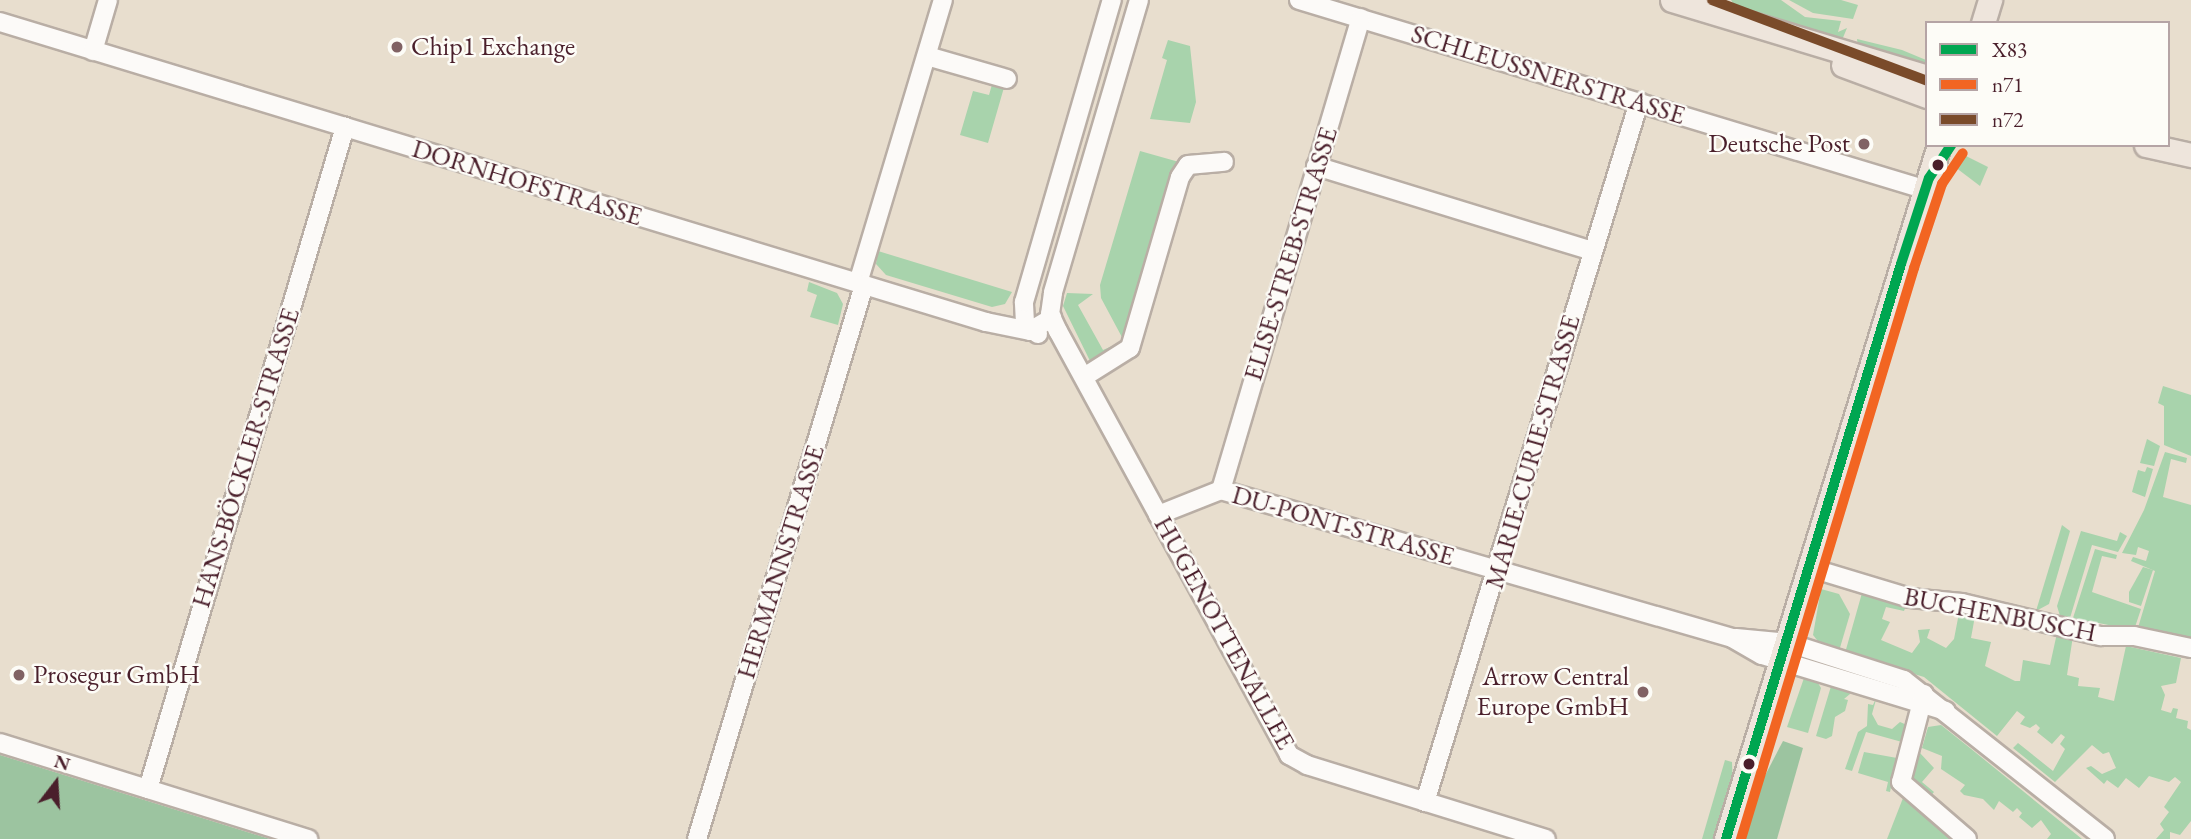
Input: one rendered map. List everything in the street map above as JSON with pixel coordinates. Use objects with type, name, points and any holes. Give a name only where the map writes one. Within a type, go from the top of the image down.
[{"type":"main road","points":[[1672,0],[1719,7],[1925,76]]},
{"type":"main road","points":[[1970,21],[1975,0]]},
{"type":"main road","points":[[1984,21],[1990,0]]},
{"type":"main road","points":[[1719,7],[1925,95]]},
{"type":"main road","points":[[1727,839],[1774,675],[1787,652],[1901,264],[1923,183],[1930,147]]},
{"type":"main road","points":[[1923,183],[1938,147]]},
{"type":"main road","points":[[1923,183],[1950,147]]},
{"type":"main road","points":[[2155,147],[2191,155]]},
{"type":"main road","points":[[1737,839],[1786,679],[1787,652]]},
{"type":"street","points":[[93,51],[108,0]]},
{"type":"street","name":"HERMANNSTRASSE","points":[[697,839],[943,0]]},
{"type":"street","points":[[1066,348],[1030,331],[1023,317],[1024,302],[1112,0]]},
{"type":"street","points":[[1030,331],[1052,318],[1053,293],[1139,0]]},
{"type":"street","name":"SCHLEUSSNERSTRASSE","points":[[1299,0],[1639,103],[1923,183]]},
{"type":"street","name":"ELISE-STREB-STRASSE","points":[[1221,490],[1362,19]]},
{"type":"street","name":"DORNHOFSTRASSE","points":[[0,22],[986,322],[1030,331]]},
{"type":"street","points":[[927,56],[1007,79]]},
{"type":"street","name":"MARIE-CURIE-STRASSE","points":[[1425,802],[1499,572],[1639,103]]},
{"type":"street","name":"HANS-BÖCKLER-STRASSE","points":[[148,789],[345,127]]},
{"type":"street","points":[[1084,377],[1130,348],[1180,177],[1188,165],[1223,162]]},
{"type":"street","points":[[1316,166],[1593,251]]},
{"type":"street","name":"HUGENOTTENALLEE","points":[[1052,318],[1289,755],[1307,765],[1546,839]]},
{"type":"street","name":"DU-PONT-STRASSE","points":[[1158,514],[1221,490],[1732,638],[1894,676],[1946,711],[2105,839]]},
{"type":"street","name":"BUCHENBUSCH","points":[[1811,568],[1910,598],[1962,603],[2101,636],[2134,636],[2191,648]]},
{"type":"street","points":[[1923,697],[1901,782],[1967,839]]},
{"type":"street","points":[[0,743],[308,839]]},
{"type":"green space","points":[[1731,0],[1781,0],[1805,17],[1841,21],[1838,32],[1847,28],[1842,40],[1738,11]]},
{"type":"green space","points":[[1789,0],[1841,0],[1858,5],[1853,19],[1813,13]]},
{"type":"green space","points":[[1857,39],[1902,50],[1925,60],[1925,62],[1924,65],[1858,47]]},
{"type":"green space","points":[[1168,40],[1190,46],[1196,102],[1190,123],[1150,119],[1167,60],[1162,58]]},
{"type":"green space","points":[[993,81],[1005,84],[988,143],[960,135],[973,91],[989,95]]},
{"type":"green space","points":[[1140,151],[1179,162],[1125,345],[1091,363],[1063,306],[1067,293],[1093,294],[1078,305],[1103,350],[1124,341],[1101,298],[1100,285]]},
{"type":"green space","points":[[1962,154],[1988,167],[1980,186],[1955,167]]},
{"type":"green space","points":[[878,251],[1012,292],[1005,304],[992,307],[886,275],[876,264]]},
{"type":"green space","points":[[809,282],[837,293],[843,304],[838,325],[810,317],[817,295],[807,291]]},
{"type":"green space","points":[[2163,386],[2191,395],[2191,456],[2164,445],[2164,406],[2158,403]]},
{"type":"green space","points":[[2147,439],[2160,446],[2154,466],[2140,463]]},
{"type":"green space","points":[[2165,452],[2187,458],[2186,463],[2171,459],[2163,497],[2191,505],[2191,642],[2137,631],[2155,571],[2131,561],[2133,557],[2146,561],[2149,551],[2138,547],[2136,555],[2122,553],[2144,510]]},
{"type":"green space","points":[[2147,467],[2153,469],[2145,497],[2132,492],[2138,470],[2145,472]]},
{"type":"green space","points":[[2062,525],[2070,531],[2049,604],[2036,611]]},
{"type":"green space","points":[[2081,531],[2117,541],[2120,532],[2127,536],[2118,552],[2092,545],[2070,618],[2060,616],[2057,606]]},
{"type":"green space","points":[[2095,549],[2117,555],[2116,559],[2102,556],[2092,592],[2141,609],[2134,630],[2073,618]]},
{"type":"green space","points":[[2143,567],[2153,570],[2141,606],[2129,602],[2129,592]]},
{"type":"green space","points":[[1821,589],[1839,594],[1850,614],[1839,651],[1821,645],[1813,635]]},
{"type":"green space","points":[[1862,593],[1907,603],[1904,611],[1886,607],[1882,619],[1890,622],[1881,640],[1912,653],[1920,642],[1918,630],[1930,629],[1927,638],[1946,648],[1954,639],[1959,613],[1975,616],[1971,638],[1991,642],[1985,666],[2015,681],[2020,681],[2023,660],[2050,665],[2057,633],[2073,636],[2067,675],[2079,678],[2078,686],[2100,688],[2098,697],[2114,701],[2126,646],[2181,658],[2176,683],[2161,686],[2165,695],[2161,710],[2171,713],[2173,708],[2178,709],[2176,718],[2188,721],[2187,728],[2191,730],[2191,821],[2180,835],[2170,832],[2170,839],[2156,839],[2164,830],[2160,824],[2169,812],[2164,807],[2181,782],[2175,777],[2169,782],[2149,776],[2139,788],[2126,778],[2118,788],[2107,780],[2104,784],[2086,768],[2091,766],[2102,774],[2116,768],[2109,752],[2103,754],[2092,745],[2055,782],[2013,748],[2018,743],[2053,771],[2065,749],[2060,744],[2065,737],[2061,734],[2052,744],[2037,732],[2040,728],[2036,724],[2030,728],[2020,724],[2025,717],[2017,711],[1997,736],[1924,677],[1845,653]]},
{"type":"green space","points":[[1804,678],[1815,678],[1821,688],[1808,733],[1787,727]]},
{"type":"green space","points":[[1832,683],[1848,687],[1850,694],[1844,699],[1848,700],[1845,711],[1835,717],[1832,736],[1826,739],[1816,736]]},
{"type":"green space","points":[[1877,696],[1872,714],[1878,725],[1892,729],[1900,722],[1907,725],[1902,742],[1866,732],[1852,771],[1845,769],[1858,732],[1867,726],[1868,704],[1873,705]]},
{"type":"green space","points":[[1941,725],[2082,839],[2047,839],[2051,834],[2041,820],[2032,828],[2019,817],[2022,813],[2017,808],[2013,812],[1999,801],[1994,810],[1983,799],[1964,795],[1960,791],[1965,785],[1941,769],[1942,756],[1922,748],[1928,727]]},
{"type":"green space","points":[[1783,741],[1803,748],[1777,839],[1743,839],[1757,791]]},
{"type":"green space","points":[[1864,752],[1897,758],[1890,792],[1886,791],[1888,782],[1858,773]]},
{"type":"green space","points":[[1920,753],[1934,768],[1922,782],[1934,792],[1928,799],[1912,780]]},
{"type":"green space","points":[[0,755],[270,839],[0,839]]},
{"type":"green space","points":[[1725,760],[1732,762],[1733,790],[1720,839],[1702,839]]},
{"type":"green space","points":[[1903,798],[1907,799],[1956,839],[1887,839]]},
{"type":"transit line","name":"n72","points":[[1712,0],[1925,80]]},
{"type":"transit line","name":"X83","points":[[1726,839],[1901,264],[1929,178],[1950,147]]},
{"type":"transit line","name":"n71","points":[[1741,839],[1914,268],[1942,184],[1963,153]]},
{"type":"place","name":"Chip1 Exchange","points":[[397,47]]},
{"type":"place","name":"Deutsche Post","points":[[1864,144]]},
{"type":"place","name":"Prosegur GmbH","points":[[19,675]]},
{"type":"place","name":"Arrow Central Europe GmbH","points":[[1643,692]]}]
